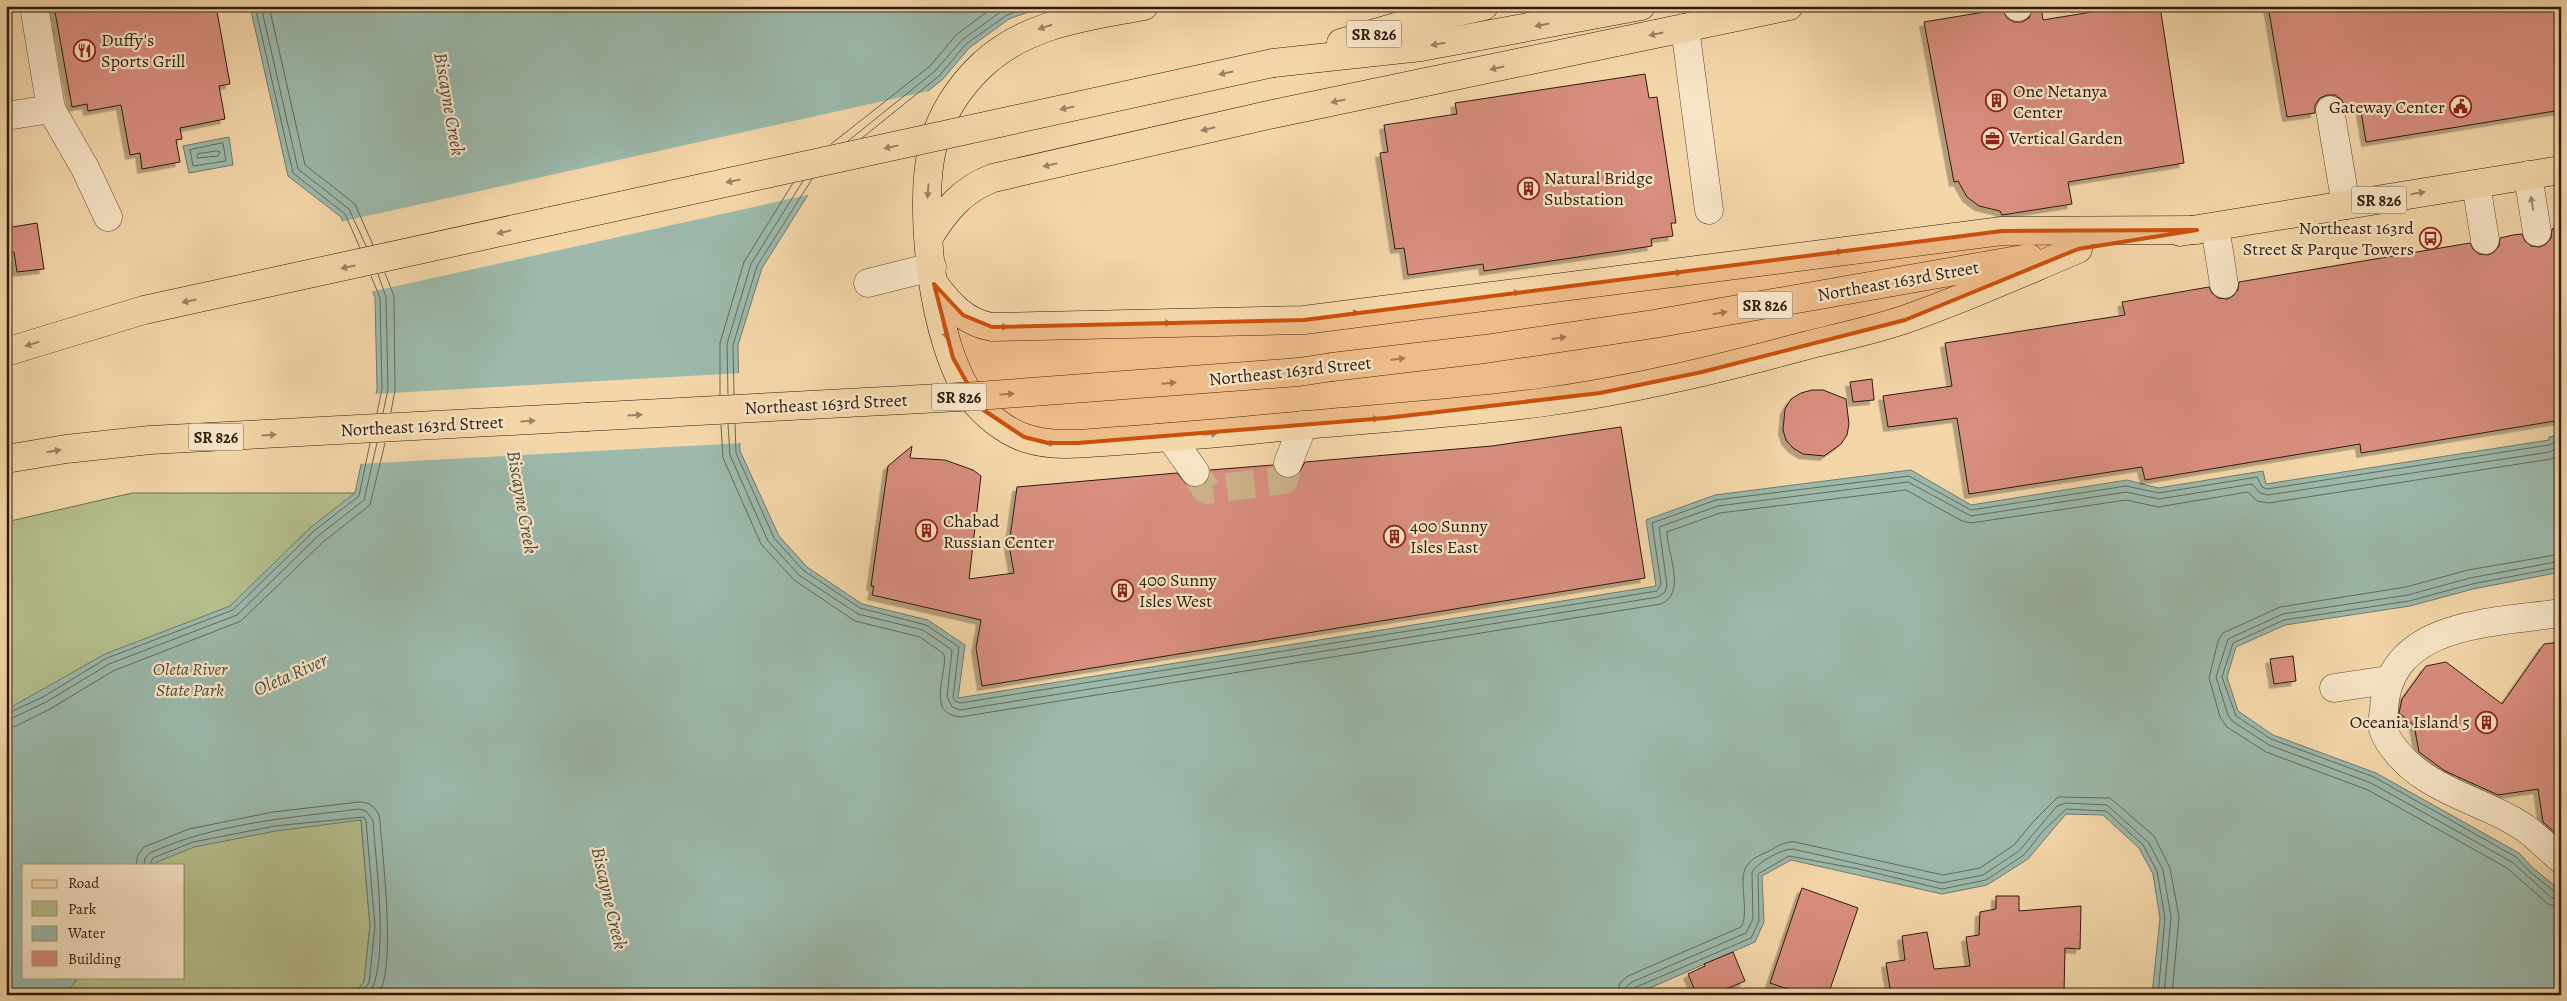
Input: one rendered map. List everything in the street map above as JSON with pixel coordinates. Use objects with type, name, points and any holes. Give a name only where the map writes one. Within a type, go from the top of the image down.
[{"type":"main road","points":[[1144,6],[1067,21],[1035,31],[1007,46],[981,67],[955,97],[937,133],[932,150],[927,195],[929,237],[933,275],[947,341],[962,381],[982,409],[1009,430],[1024,437],[1056,444],[1170,438],[1542,402],[1694,374],[1905,320],[2078,250]]},
{"type":"main road","name":"SR 826","points":[[6,352],[144,310],[1274,63],[1420,20],[1484,6]]},
{"type":"main road","points":[[1274,63],[1421,47],[1641,6]]},
{"type":"main road","points":[[929,237],[959,198],[969,189],[993,178],[1273,114],[1789,6]]},
{"type":"main road","name":"Northeast 163rd Street","points":[[6,459],[75,448],[150,440],[978,396],[1299,372],[1485,349],[1654,324],[2206,228],[2561,170]]},
{"type":"main road","points":[[933,275],[943,296],[963,315],[978,324],[992,327],[1304,320],[2002,231],[2206,228]]},
{"type":"lane","points":[[34,6],[51,109],[85,168],[108,218]]},
{"type":"lane","points":[[1685,28],[1709,210]]},
{"type":"lane","points":[[6,116],[51,109]]},
{"type":"lane","points":[[2330,110],[2346,205]]},
{"type":"lane","points":[[2528,175],[2537,232]]},
{"type":"lane","points":[[2476,184],[2485,240]]},
{"type":"lane","points":[[2206,228],[2224,284]]},
{"type":"lane","points":[[868,282],[933,275]]},
{"type":"lane","points":[[1288,464],[1303,425]]},
{"type":"lane","points":[[1170,438],[1195,472]]},
{"type":"lane","points":[[2561,613],[2466,628],[2434,636],[2417,645],[2400,662],[2388,680],[2384,698],[2383,728],[2393,746],[2424,777],[2529,831],[2561,859]]},
{"type":"lane","points":[[2334,688],[2388,680]]},
{"type":"highlighted area","points":[[2197,230],[2078,249],[1905,320],[1702,372],[1600,393],[1386,418],[1078,443],[1048,443],[1024,437],[982,409],[953,358],[934,284],[963,315],[992,327],[1304,320],[2002,231]]},
{"type":"green space","name":"Oleta River State Park","points":[[132,493],[355,493],[361,820],[370,926],[364,982],[353,995],[6,995],[6,522]]},
{"type":"water","points":[[250,6],[1045,6],[1009,19],[969,48],[943,79],[818,179],[762,268],[738,345],[740,451],[779,536],[807,567],[862,604],[928,620],[965,645],[958,698],[1656,586],[1646,520],[1715,495],[1911,470],[1971,505],[2127,480],[2158,488],[2263,471],[2266,484],[2549,440],[2549,437],[2561,435],[2561,572],[2473,589],[2410,606],[2285,625],[2236,647],[2227,677],[2238,711],[2273,735],[2376,773],[2519,853],[2533,868],[2561,891],[2561,995],[2152,995],[2160,918],[2153,874],[2139,848],[2103,815],[2066,814],[2028,859],[1987,885],[1942,894],[1791,860],[1762,876],[1764,922],[1755,942],[1634,995],[353,995],[364,982],[370,926],[361,820],[276,831],[194,847],[152,864],[22,864],[22,978],[78,978],[65,995],[6,995],[6,710],[105,654],[230,606],[311,527],[355,493],[377,389],[375,297],[341,217],[288,176]]},
{"type":"water","points":[[229,137],[233,165],[189,173],[183,146]]},
{"type":"pier","points":[[933,90],[820,180],[812,194],[370,292],[340,222]]},
{"type":"pier","points":[[741,373],[743,443],[358,464],[373,394]]},
{"type":"building","points":[[54,6],[216,6],[230,84],[219,86],[225,119],[180,128],[182,139],[176,140],[180,162],[142,169],[140,153],[130,155],[121,105],[88,111],[87,104],[72,107]]},
{"type":"building","points":[[2033,6],[2041,6],[2043,20],[2128,6],[2160,6],[2184,163],[2068,182],[2072,204],[2002,215],[2000,211],[1979,206],[1967,197],[1958,181],[1954,182],[1924,22],[2002,9],[2007,18],[2014,22],[2022,22],[2029,18]]},
{"type":"building","points":[[2268,6],[2561,6],[2561,110],[2366,142],[2360,105],[2345,108],[2342,100],[2335,95],[2327,95],[2320,98],[2315,105],[2315,113],[2287,117]]},
{"type":"building","name":"Natural Bridge Substation","points":[[1645,74],[1649,98],[1657,97],[1676,223],[1671,223],[1673,236],[1651,239],[1652,246],[1484,271],[1483,264],[1408,275],[1404,248],[1395,249],[1380,153],[1388,152],[1384,125],[1457,114],[1455,103]]},
{"type":"building","points":[[37,223],[44,269],[17,272],[14,252],[6,253],[6,228]]},
{"type":"building","points":[[2561,228],[2561,420],[2361,453],[2360,444],[2145,480],[2142,467],[1969,494],[1957,418],[1888,427],[1883,396],[1952,386],[1945,343],[2125,315],[2122,302],[2209,287],[2218,298],[2227,299],[2238,290],[2239,282],[2470,243],[2479,254],[2488,255],[2499,246],[2500,238],[2513,235],[2522,234],[2525,241],[2531,246],[2540,247],[2551,238],[2552,229]]},
{"type":"building","points":[[1872,379],[1874,400],[1853,402],[1850,382]]},
{"type":"building","points":[[1823,390],[1846,399],[1849,424],[1847,435],[1841,444],[1824,456],[1803,454],[1793,448],[1786,440],[1783,430],[1785,409],[1791,399],[1801,393]]},
{"type":"building","points":[[1621,427],[1645,578],[982,686],[976,648],[981,620],[872,595],[874,586],[871,586],[888,466],[912,446],[910,458],[945,460],[973,470],[981,476],[969,579],[1014,573],[1009,545],[1017,487],[1177,473],[1188,486],[1196,488],[1204,484],[1209,478],[1210,470],[1273,465],[1276,473],[1282,477],[1290,478],[1298,475],[1305,462],[1492,446]]},
{"type":"building","name":"Oceania Island 5","points":[[2561,642],[2561,838],[2543,822],[2538,789],[2498,795],[2445,771],[2419,752],[2414,725],[2399,713],[2402,699],[2426,666],[2446,662],[2502,704],[2544,644]]},
{"type":"building","points":[[2293,656],[2296,681],[2274,684],[2270,659]]},
{"type":"building","points":[[1802,888],[1858,908],[1828,995],[1806,995],[1770,983]]},
{"type":"building","points":[[1996,896],[2019,896],[2019,911],[2081,906],[2080,949],[2065,948],[2064,993],[1891,995],[1886,963],[1905,960],[1902,936],[1927,932],[1934,969],[1970,966],[1966,937],[1979,935],[1980,912],[1996,909]]},
{"type":"building","points":[[1733,952],[1745,981],[1711,995],[1697,995],[1688,974],[1705,966],[1704,964]]},
{"type":"tunnel","points":[[1195,472],[1206,490],[1284,480],[1288,463]]},
{"type":"place","name":"Duffy's Sports Grill","points":[[85,50]]},
{"type":"place","name":"One Netanya Center","points":[[1997,101]]},
{"type":"place","name":"Gateway Center","points":[[2461,107]]},
{"type":"place","name":"Vertical Garden","points":[[1993,138]]},
{"type":"place","name":"Natural Bridge Substation","points":[[1528,188]]},
{"type":"place","name":"Northeast 163rd Street & Parque Towers","points":[[2430,238]]},
{"type":"place","name":"Chabad Russian Center","points":[[927,531]]},
{"type":"place","name":"400 Sunny Isles East","points":[[1394,536]]},
{"type":"place","name":"400 Sunny Isles West","points":[[1123,590]]},
{"type":"place","name":"Oceania Island 5","points":[[2486,722]]},
{"type":"water label","name":"Biscayne Creek","points":[[450,104]]},
{"type":"water label","name":"Biscayne Creek","points":[[523,502]]},
{"type":"water label","name":"Oleta River","points":[[290,674]]},
{"type":"water label","name":"Biscayne Creek","points":[[610,898]]}]
